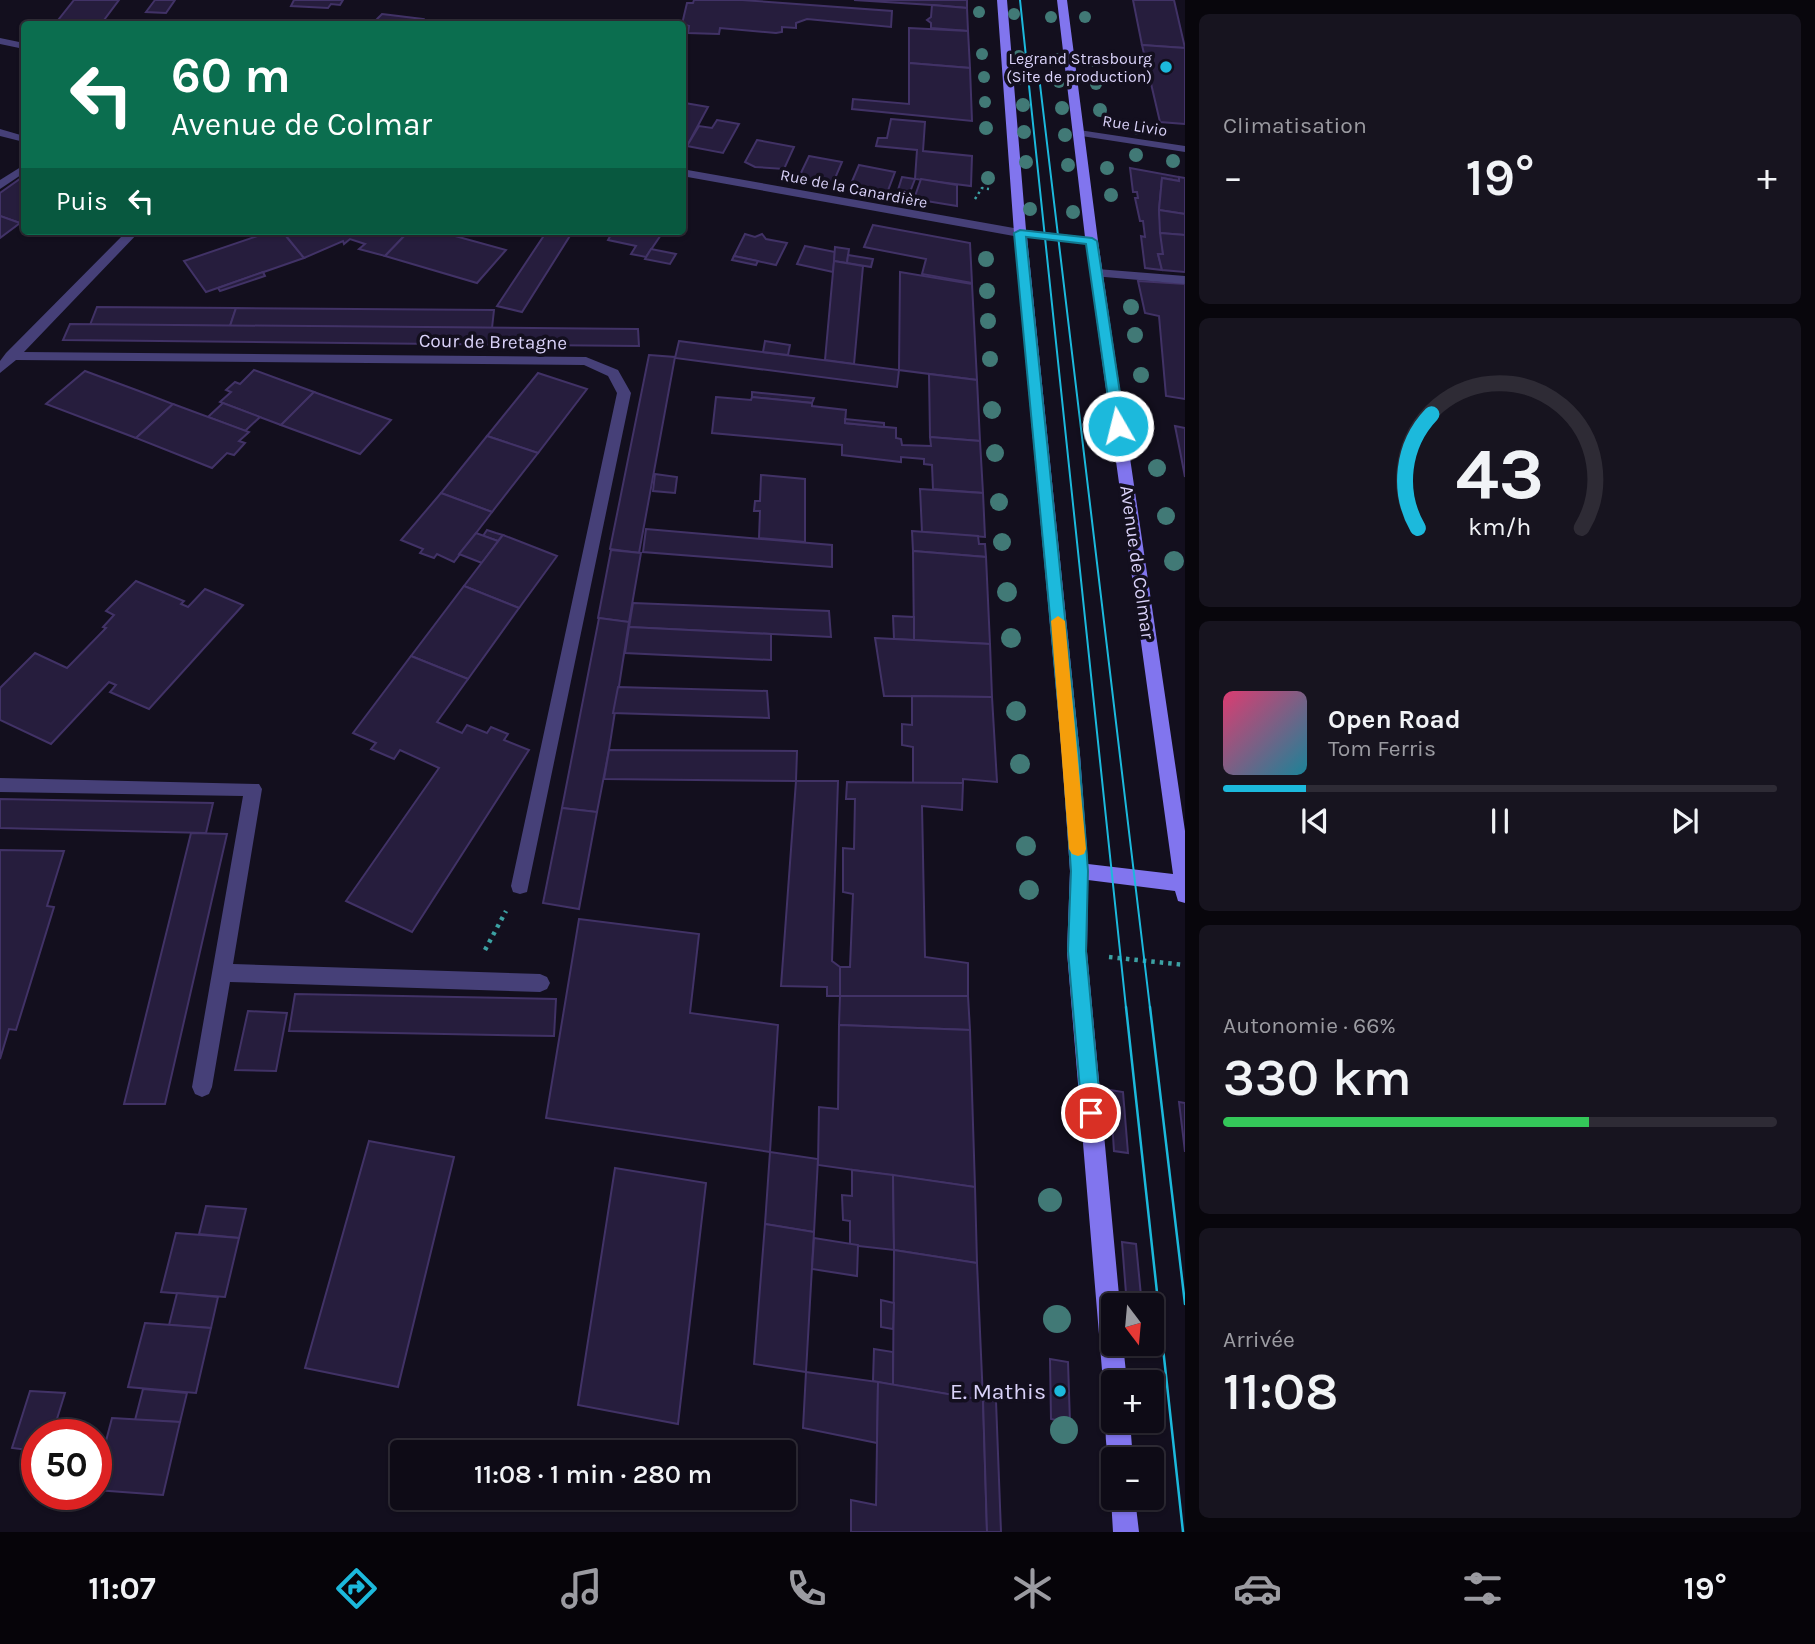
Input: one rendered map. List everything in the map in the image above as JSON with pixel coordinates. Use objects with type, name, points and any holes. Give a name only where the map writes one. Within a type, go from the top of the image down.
[{"type":"main road","points":[[1002,0],[1020,233],[1070,741],[1079,871],[1077,951],[1114,1370]]},
{"type":"main road","name":"Avenue de Colmar","points":[[1062,0],[1092,241],[1184,889],[1079,871]]},
{"type":"main road","points":[[1020,233],[1092,241]]},
{"type":"main road","points":[[1125,1510],[1126,1532]]},
{"type":"street","points":[[0,41],[21,45]]},
{"type":"street","points":[[0,132],[21,138]]},
{"type":"street","name":"Rue Livio","points":[[1079,133],[1185,149]]},
{"type":"street","points":[[0,185],[21,169]]},
{"type":"street","name":"Rue de la Canardière","points":[[686,173],[1020,233]]},
{"type":"street","points":[[0,369],[130,235]]},
{"type":"street","points":[[1097,273],[1185,280]]},
{"type":"street","name":"Cour de Bretagne","points":[[11,356],[586,361],[613,373],[624,393],[520,886]]},
{"type":"street","points":[[0,785],[253,789],[202,1087]]},
{"type":"street","points":[[223,973],[540,983]]},
{"type":"path","points":[[960,224],[982,188],[1017,191]]},
{"type":"path","points":[[468,981],[520,886]]},
{"type":"path","points":[[1077,951],[1185,965]]},
{"type":"building","points":[[74,0],[119,0],[103,21],[57,21]]},
{"type":"building","points":[[155,0],[175,0],[166,13],[146,12]]},
{"type":"building","points":[[294,0],[343,0],[340,5],[331,4],[328,8],[291,6]]},
{"type":"building","points":[[694,0],[742,0],[892,11],[891,27],[807,19],[796,23],[796,28],[782,27],[782,32],[776,33],[720,28],[719,34],[688,33],[689,26],[683,21],[687,3],[693,3]]},
{"type":"building","points":[[854,0],[967,0],[967,8],[932,5]]},
{"type":"building","points":[[1133,0],[1174,0],[1185,48],[1142,45]]},
{"type":"building","points":[[932,5],[967,8],[968,31],[931,28],[931,23],[927,20],[931,17]]},
{"type":"building","points":[[382,14],[423,19],[421,21],[375,21]]},
{"type":"building","points":[[909,28],[968,31],[970,68],[909,63]]},
{"type":"building","name":"Legrand Strasbourg (Site de production)","points":[[1142,45],[1185,48],[1185,124],[1160,122]]},
{"type":"building","points":[[909,63],[970,68],[972,121],[852,109],[853,99],[909,104]]},
{"type":"building","points":[[686,103],[708,107],[687,146]]},
{"type":"building","points":[[891,119],[925,122],[923,151],[972,156],[971,186],[915,179],[917,150],[876,146],[878,138],[887,138]]},
{"type":"building","points":[[717,120],[739,124],[723,153],[687,146],[699,126],[712,128]]},
{"type":"building","points":[[757,140],[794,147],[784,169],[755,167],[745,162]]},
{"type":"building","points":[[809,156],[842,162],[833,183],[799,177]]},
{"type":"building","points":[[859,165],[895,172],[887,193],[850,186]]},
{"type":"building","points":[[1130,168],[1179,177],[1179,181],[1162,178],[1159,210],[1163,254],[1158,254],[1162,270],[1145,268],[1141,236],[1145,237],[1143,221],[1140,221],[1135,198],[1138,198],[1137,192],[1133,192]]},
{"type":"building","points":[[902,177],[915,179],[910,192],[898,190]]},
{"type":"building","points":[[1179,177],[1185,178],[1185,214],[1159,210],[1162,178],[1179,181]]},
{"type":"building","points":[[21,178],[20,223],[0,216],[0,193]]},
{"type":"building","points":[[921,179],[957,185],[957,206],[914,199]]},
{"type":"building","points":[[1159,210],[1185,214],[1185,235],[1160,233]]},
{"type":"building","points":[[0,216],[20,223],[0,238]]},
{"type":"building","points":[[873,225],[970,243],[972,283],[922,274],[926,259],[864,247]]},
{"type":"building","points":[[1160,233],[1185,235],[1185,272],[1162,270],[1158,254],[1163,254]]},
{"type":"building","points":[[745,234],[755,237],[762,234],[766,239],[787,243],[776,265],[734,256]]},
{"type":"building","points":[[260,235],[285,235],[304,258],[206,292],[184,261]]},
{"type":"building","points":[[285,235],[405,235],[385,256],[359,249],[365,244],[350,239],[344,244],[343,241],[304,258]]},
{"type":"building","points":[[405,235],[452,235],[506,250],[477,283],[385,256]]},
{"type":"building","points":[[544,235],[570,235],[522,312],[497,306]]},
{"type":"building","points":[[611,235],[661,235],[646,257],[631,254],[636,246],[608,240]]},
{"type":"building","points":[[805,246],[835,252],[833,272],[797,264]]},
{"type":"building","points":[[835,247],[849,249],[847,263],[834,261]]},
{"type":"building","points":[[651,249],[676,254],[670,264],[645,259]]},
{"type":"building","points":[[848,255],[873,259],[871,267],[847,263]]},
{"type":"building","points":[[734,256],[758,261],[756,265],[732,260]]},
{"type":"building","points":[[834,261],[863,266],[854,364],[825,360]]},
{"type":"building","points":[[263,272],[265,276],[220,291],[218,288]]},
{"type":"building","points":[[900,272],[972,284],[977,380],[899,370]]},
{"type":"building","points":[[1138,281],[1185,284],[1185,399],[1166,396],[1159,316],[1145,313]]},
{"type":"building","points":[[97,307],[236,308],[230,326],[90,325]]},
{"type":"building","points":[[236,308],[494,310],[492,328],[230,326]]},
{"type":"building","points":[[70,324],[638,329],[639,346],[63,340]]},
{"type":"building","points":[[679,341],[899,370],[897,387],[675,358]]},
{"type":"building","points":[[765,341],[790,345],[788,355],[763,352]]},
{"type":"building","points":[[649,355],[675,357],[639,553],[610,549]]},
{"type":"building","points":[[254,370],[314,392],[281,425],[220,402],[231,392],[226,390],[235,382],[240,384]]},
{"type":"building","points":[[85,371],[173,404],[136,438],[46,404]]},
{"type":"building","points":[[538,373],[587,389],[538,453],[487,436]]},
{"type":"building","points":[[929,374],[977,380],[980,441],[930,437]]},
{"type":"building","points":[[314,392],[391,420],[360,454],[281,425]]},
{"type":"building","points":[[752,392],[814,398],[812,403],[752,397]]},
{"type":"building","points":[[716,397],[751,400],[752,397],[812,403],[812,406],[846,410],[845,423],[896,428],[896,438],[901,439],[902,445],[931,446],[930,437],[980,441],[983,493],[933,489],[932,465],[924,464],[924,459],[901,457],[901,462],[842,455],[842,445],[712,433]]},
{"type":"building","points":[[223,403],[260,417],[245,431],[208,417]]},
{"type":"building","points":[[173,404],[249,432],[239,441],[245,443],[234,455],[227,453],[212,468],[136,438]]},
{"type":"building","points":[[845,419],[884,423],[884,427],[845,423]]},
{"type":"building","points":[[1175,426],[1185,428],[1185,477],[1180,451]]},
{"type":"building","points":[[487,436],[538,453],[492,512],[441,493]]},
{"type":"building","points":[[655,474],[677,477],[675,493],[653,491]]},
{"type":"building","points":[[761,475],[805,479],[805,542],[759,538],[760,511],[754,511],[755,501],[760,501]]},
{"type":"building","points":[[920,489],[983,493],[985,537],[922,532]]},
{"type":"building","points":[[441,493],[492,512],[454,562],[437,554],[434,558],[420,553],[423,549],[401,540]]},
{"type":"building","points":[[646,529],[832,545],[832,567],[643,552]]},
{"type":"building","points":[[487,530],[503,535],[498,541],[483,536]]},
{"type":"building","points":[[912,531],[978,536],[979,544],[985,544],[986,557],[913,551]]},
{"type":"building","points":[[476,533],[498,541],[482,563],[459,554]]},
{"type":"building","points":[[503,535],[557,556],[519,608],[464,586]]},
{"type":"building","points":[[611,550],[641,553],[629,622],[598,618]]},
{"type":"building","points":[[913,551],[986,557],[990,644],[914,640]]},
{"type":"building","points":[[136,581],[184,601],[181,604],[188,607],[205,589],[243,605],[149,709],[110,692],[116,685],[109,682],[51,744],[0,720],[0,688],[35,653],[67,668],[106,628],[103,627],[114,615],[106,611]]},
{"type":"building","points":[[464,586],[519,608],[468,679],[411,656]]},
{"type":"building","points":[[633,603],[829,611],[831,637],[629,627]]},
{"type":"building","points":[[893,616],[914,617],[914,640],[894,639]]},
{"type":"building","points":[[599,618],[629,622],[597,812],[562,808]]},
{"type":"building","points":[[629,627],[771,634],[771,660],[625,653]]},
{"type":"building","points":[[875,638],[990,644],[992,697],[884,696]]},
{"type":"building","points":[[411,656],[468,679],[437,722],[462,733],[467,725],[487,733],[491,727],[508,734],[504,740],[529,750],[412,932],[346,901],[439,768],[400,750],[394,759],[371,749],[376,743],[353,733]]},
{"type":"building","points":[[618,687],[767,691],[769,718],[613,713]]},
{"type":"building","points":[[912,696],[992,697],[997,782],[963,779],[963,783],[913,783],[913,747],[902,745],[902,724],[912,725]]},
{"type":"building","points":[[609,750],[797,751],[796,781],[604,779]]},
{"type":"building","points":[[796,781],[838,781],[832,961],[840,967],[840,996],[827,996],[827,987],[781,986]]},
{"type":"building","points":[[847,782],[963,783],[962,810],[922,806],[925,957],[968,963],[968,996],[840,996],[840,967],[850,967],[853,894],[843,892],[843,848],[854,849],[855,799],[846,799]]},
{"type":"building","points":[[0,799],[213,803],[206,833],[0,828]]},
{"type":"building","points":[[562,808],[597,812],[579,909],[543,903]]},
{"type":"building","points":[[191,833],[227,834],[165,1104],[124,1104]]},
{"type":"building","points":[[0,850],[64,851],[47,906],[54,907],[16,1030],[9,1029],[0,1059]]},
{"type":"building","points":[[579,919],[699,934],[690,1013],[778,1025],[770,1152],[546,1118]]},
{"type":"building","points":[[295,994],[556,999],[554,1036],[289,1031]]},
{"type":"building","points":[[840,996],[968,996],[970,1030],[839,1025]]},
{"type":"building","points":[[248,1011],[287,1013],[276,1071],[235,1070]]},
{"type":"building","points":[[839,1025],[970,1030],[975,1187],[818,1165],[819,1107],[838,1109]]},
{"type":"building","points":[[1110,1090],[1123,1092],[1128,1153],[1114,1151]]},
{"type":"building","points":[[1179,1102],[1185,1103],[1185,1152]]},
{"type":"building","points":[[369,1141],[454,1157],[398,1387],[305,1368]]},
{"type":"building","points":[[770,1152],[818,1159],[814,1232],[765,1224]]},
{"type":"building","points":[[615,1168],[706,1183],[678,1424],[578,1405]]},
{"type":"building","points":[[852,1170],[893,1175],[894,1250],[850,1245],[850,1221],[843,1220],[842,1195],[852,1196]]},
{"type":"building","points":[[893,1175],[975,1187],[977,1263],[894,1250]]},
{"type":"building","points":[[206,1206],[246,1209],[239,1238],[199,1234]]},
{"type":"building","points":[[765,1224],[814,1232],[806,1372],[754,1364]]},
{"type":"building","points":[[176,1233],[239,1238],[225,1297],[161,1292]]},
{"type":"building","points":[[814,1238],[858,1245],[857,1276],[812,1269]]},
{"type":"building","points":[[1122,1242],[1136,1244],[1141,1293],[1126,1293]]},
{"type":"building","points":[[894,1250],[977,1263],[983,1400],[893,1385]]},
{"type":"building","points":[[177,1293],[218,1297],[211,1328],[169,1325]]},
{"type":"building","points":[[881,1300],[894,1303],[893,1329],[881,1327]]},
{"type":"building","points":[[145,1323],[211,1328],[196,1393],[128,1387]]},
{"type":"building","points":[[874,1349],[893,1352],[893,1385],[873,1381]]},
{"type":"building","name":"E. Mathis","points":[[1050,1359],[1068,1362],[1070,1423],[1051,1419]]},
{"type":"building","points":[[806,1372],[878,1382],[877,1443],[803,1428]]},
{"type":"building","points":[[878,1382],[983,1400],[987,1532],[851,1532],[851,1500],[876,1505]]},
{"type":"building","points":[[143,1389],[187,1393],[180,1422],[135,1420]]},
{"type":"building","points":[[30,1391],[65,1393],[57,1419],[21,1419]]},
{"type":"building","points":[[983,1400],[996,1401],[1001,1532],[987,1532]]},
{"type":"building","points":[[112,1419],[180,1422],[163,1495],[112,1491]]},
{"type":"building","points":[[21,1420],[21,1449],[12,1448]]},
{"type":"tram line","points":[[1020,0],[1126,1008]]},
{"type":"tram line","points":[[1039,76],[1150,1008]]},
{"type":"tram line","points":[[1126,1007],[1183,1532]]},
{"type":"tram line","points":[[1150,1007],[1185,1304]]},
{"type":"slow traffic","points":[[1058,621],[1078,849]]},
{"type":"place","name":"Legrand Strasbourg (Site de production)","points":[[1166,67]]},
{"type":"place","name":"E. Mathis","points":[[1060,1391]]},
{"type":"route","points":[[1091,1113],[1077,951],[1079,871],[1071,755],[1020,233],[1092,241],[1118,426]]}]
